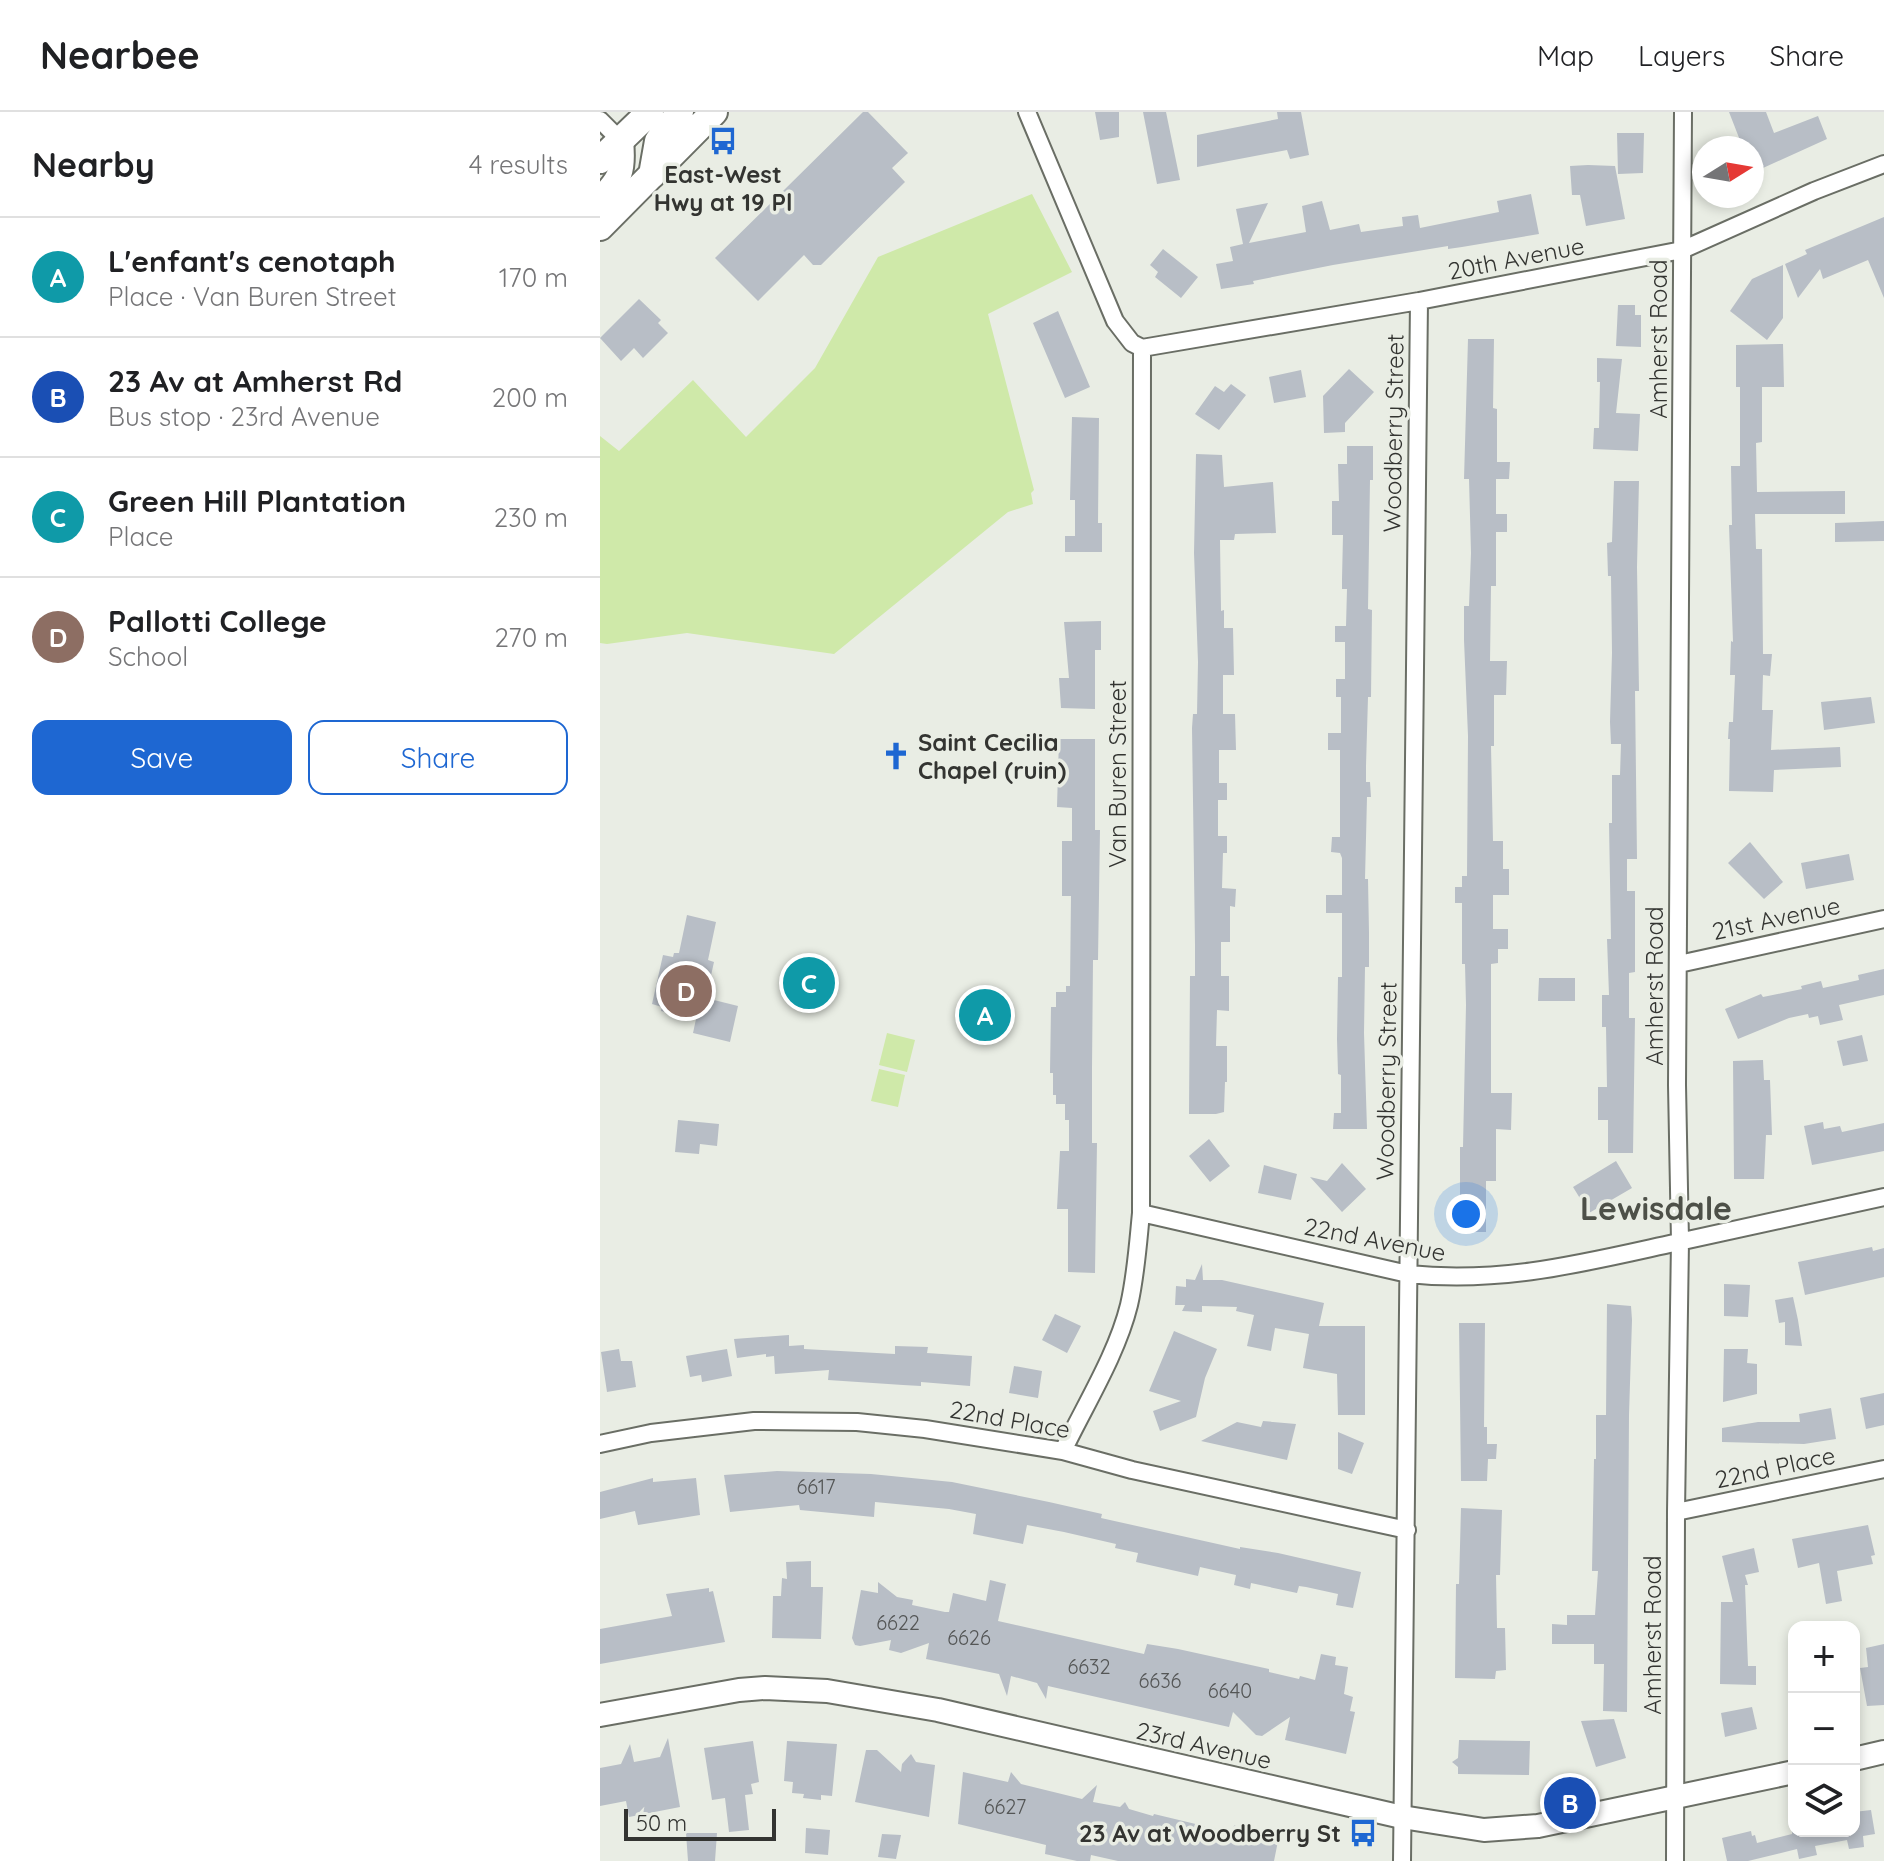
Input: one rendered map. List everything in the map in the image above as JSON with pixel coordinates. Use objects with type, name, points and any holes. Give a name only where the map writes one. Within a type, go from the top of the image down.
[{"type":"main road","points":[[600,160],[650,112]]},
{"type":"main road","points":[[652,175],[658,141],[680,112]]},
{"type":"main road","points":[[600,227],[714,112]]},
{"type":"main road","points":[[600,199],[617,183],[623,162],[621,141]]},
{"type":"street","points":[[1027,112],[1115,321],[1132,343],[1142,348]]},
{"type":"street","name":"Amherst Road","points":[[1675,1861],[1683,112]]},
{"type":"street","points":[[600,120],[621,141]]},
{"type":"street","name":"20th Avenue","points":[[1142,348],[1419,301],[1682,250],[1814,191],[1884,164]]},
{"type":"street","name":"Woodberry Street","points":[[1402,1861],[1419,301]]},
{"type":"street","name":"Van Buren Street","points":[[1063,1451],[1118,1337],[1128,1308],[1141,1213],[1142,348]]},
{"type":"street","name":"21st Avenue","points":[[1679,964],[1884,919]]},
{"type":"street","name":"22nd Avenue","points":[[1141,1213],[1408,1274],[1453,1278],[1511,1275],[1562,1267],[1884,1197]]},
{"type":"street","name":"22nd Place","points":[[600,1444],[687,1428],[792,1420],[925,1429],[1063,1451],[1132,1470],[1407,1530]]},
{"type":"street","name":"22nd Place","points":[[1676,1512],[1884,1469]]},
{"type":"street","name":"23rd Avenue","points":[[600,1715],[739,1690],[827,1691],[938,1710],[1402,1817],[1455,1827],[1509,1830],[1788,1773]]},
{"type":"street","points":[[1860,1758],[1884,1752]]},
{"type":"green space","points":[[1032,194],[1072,272],[988,314],[1034,490],[1031,493],[1033,504],[1008,512],[834,654],[687,633],[600,643],[600,436],[619,451],[693,380],[746,437],[815,368],[878,257]]},
{"type":"green space","points":[[887,1033],[915,1040],[907,1072],[879,1065]]},
{"type":"green space","points":[[879,1069],[905,1075],[898,1107],[871,1101]]},
{"type":"building","points":[[863,112],[868,112],[908,153],[892,168],[905,182],[821,265],[813,265],[804,255],[758,301],[715,258]]},
{"type":"building","points":[[1095,112],[1119,112],[1119,137],[1100,140]]},
{"type":"building","points":[[1143,112],[1166,112],[1180,180],[1157,184]]},
{"type":"building","points":[[1277,112],[1301,112],[1309,155],[1290,159],[1287,150],[1197,167],[1197,135],[1278,119]]},
{"type":"building","points":[[1729,112],[1766,112],[1774,133],[1818,116],[1827,139],[1764,168],[1764,136],[1738,136]]},
{"type":"building","points":[[1617,133],[1644,133],[1643,173],[1618,174]]},
{"type":"building","points":[[1570,166],[1615,166],[1625,219],[1586,226],[1580,195],[1572,195]]},
{"type":"building","points":[[1531,194],[1539,234],[1333,265],[1221,289],[1216,264],[1233,261],[1230,247],[1243,244],[1236,209],[1268,203],[1249,243],[1306,232],[1302,206],[1322,201],[1330,230],[1359,224],[1361,232],[1403,226],[1402,217],[1418,215],[1420,228],[1499,212],[1497,201]]},
{"type":"building","points":[[1884,217],[1884,298],[1868,260],[1823,279],[1820,269],[1798,298],[1785,264],[1807,254],[1805,250]]},
{"type":"building","points":[[1163,249],[1198,277],[1181,298],[1155,277],[1158,272],[1150,265]]},
{"type":"building","points":[[1783,265],[1783,318],[1767,340],[1730,311],[1752,279]]},
{"type":"building","points":[[639,299],[661,320],[658,323],[668,333],[643,358],[634,348],[621,361],[600,338]]},
{"type":"building","points":[[1618,305],[1635,305],[1635,315],[1641,315],[1641,347],[1616,346]]},
{"type":"building","points":[[1058,311],[1090,387],[1065,398],[1033,323]]},
{"type":"building","points":[[1468,339],[1494,339],[1493,408],[1497,409],[1497,462],[1510,462],[1509,479],[1496,479],[1496,514],[1507,514],[1507,532],[1496,532],[1496,586],[1491,586],[1490,661],[1507,661],[1506,695],[1494,695],[1494,746],[1491,746],[1493,841],[1503,841],[1503,869],[1509,869],[1509,895],[1493,895],[1493,929],[1508,929],[1508,949],[1498,949],[1498,963],[1491,964],[1491,1093],[1512,1093],[1511,1130],[1496,1129],[1496,1181],[1486,1181],[1486,1232],[1460,1232],[1466,1005],[1462,903],[1455,903],[1455,887],[1462,887],[1462,876],[1467,876],[1468,736],[1464,606],[1469,606],[1471,553],[1469,479],[1464,479]]},
{"type":"building","points":[[1783,344],[1784,387],[1762,387],[1762,442],[1756,443],[1757,492],[1845,491],[1845,514],[1755,514],[1756,549],[1762,549],[1763,654],[1772,654],[1770,676],[1763,675],[1762,710],[1773,710],[1771,750],[1840,747],[1841,767],[1774,770],[1773,792],[1729,791],[1728,739],[1729,722],[1733,722],[1735,675],[1730,675],[1733,642],[1729,525],[1732,525],[1731,466],[1740,466],[1740,387],[1736,387],[1736,345]]},
{"type":"building","points":[[1597,358],[1622,359],[1616,413],[1640,414],[1638,451],[1593,449],[1594,428],[1599,428]]},
{"type":"building","points":[[1349,369],[1374,392],[1345,423],[1345,432],[1324,433],[1323,396]]},
{"type":"building","points":[[1301,370],[1306,397],[1274,403],[1269,377]]},
{"type":"building","points":[[1231,384],[1246,395],[1219,430],[1195,414],[1215,386],[1224,392]]},
{"type":"building","points":[[1072,417],[1099,418],[1098,523],[1102,523],[1102,552],[1065,552],[1065,536],[1075,536],[1075,500],[1070,500]]},
{"type":"building","points":[[1347,446],[1373,446],[1368,609],[1372,610],[1371,697],[1368,697],[1366,766],[1366,782],[1370,782],[1371,797],[1367,797],[1365,879],[1368,879],[1369,933],[1364,1033],[1367,1129],[1333,1129],[1334,1113],[1341,1113],[1337,1039],[1338,977],[1342,977],[1342,913],[1326,913],[1326,895],[1342,895],[1342,858],[1340,853],[1331,852],[1332,837],[1340,837],[1340,750],[1328,750],[1328,733],[1341,733],[1341,697],[1336,697],[1336,679],[1345,679],[1345,642],[1335,642],[1335,626],[1346,626],[1347,589],[1342,589],[1343,535],[1332,535],[1332,501],[1339,501],[1338,464],[1347,464]]},
{"type":"building","points":[[1196,454],[1222,455],[1224,487],[1273,482],[1276,533],[1235,534],[1234,540],[1220,540],[1221,611],[1224,610],[1224,628],[1233,628],[1234,675],[1223,675],[1223,714],[1235,714],[1236,750],[1219,750],[1219,783],[1227,783],[1227,800],[1218,800],[1218,836],[1227,836],[1222,888],[1236,889],[1235,907],[1230,906],[1230,942],[1221,942],[1221,976],[1229,976],[1229,1011],[1217,1010],[1216,1046],[1227,1046],[1227,1082],[1224,1112],[1216,1114],[1189,1114],[1190,976],[1195,976],[1192,728],[1193,714],[1197,714],[1198,662],[1194,553]]},
{"type":"building","points":[[1614,481],[1639,481],[1639,691],[1635,691],[1637,859],[1627,859],[1627,891],[1635,891],[1635,972],[1629,973],[1629,1018],[1635,1018],[1633,1153],[1608,1153],[1608,1120],[1598,1120],[1598,1087],[1607,1087],[1602,995],[1609,995],[1609,823],[1612,823],[1612,775],[1620,775],[1621,744],[1611,744],[1610,722],[1611,576],[1608,576],[1607,543],[1612,542]]},
{"type":"building","points":[[1884,521],[1884,541],[1835,542],[1835,523]]},
{"type":"building","points":[[1101,621],[1101,650],[1095,650],[1095,709],[1061,708],[1059,678],[1069,678],[1064,622]]},
{"type":"building","points":[[1871,697],[1875,723],[1824,730],[1821,702]]},
{"type":"building","points":[[1059,739],[1095,739],[1095,830],[1100,830],[1098,960],[1093,960],[1092,1143],[1097,1143],[1095,1273],[1068,1272],[1068,1209],[1057,1209],[1060,1151],[1069,1151],[1069,1120],[1065,1120],[1065,1104],[1056,1104],[1056,1095],[1053,1095],[1053,1073],[1050,1073],[1051,1007],[1056,1007],[1056,992],[1066,992],[1066,986],[1070,986],[1071,896],[1062,896],[1062,841],[1072,841],[1072,808],[1057,807]]},
{"type":"building","points":[[1750,842],[1783,882],[1764,899],[1728,863]]},
{"type":"building","points":[[1849,854],[1854,880],[1806,889],[1801,863]]},
{"type":"building","points":[[687,915],[716,922],[708,960],[714,962],[706,998],[738,1006],[730,1042],[693,1033],[696,1019],[661,1011],[662,1007],[652,1004],[663,955],[673,957],[674,953],[679,953]]},
{"type":"building","points":[[1884,969],[1884,995],[1839,1005],[1843,1020],[1820,1025],[1818,1016],[1809,1018],[1808,1014],[1789,1018],[1738,1039],[1725,1009],[1761,994],[1763,997],[1802,989],[1801,986],[1821,981],[1823,988],[1859,980],[1858,975]]},
{"type":"building","points":[[1539,978],[1575,978],[1575,1001],[1538,1001]]},
{"type":"building","points":[[1862,1035],[1868,1061],[1843,1066],[1837,1041]]},
{"type":"building","points":[[1763,1060],[1764,1080],[1770,1080],[1772,1135],[1766,1135],[1764,1179],[1734,1179],[1733,1061]]},
{"type":"building","points":[[678,1120],[719,1124],[717,1146],[700,1144],[699,1154],[675,1152]]},
{"type":"building","points":[[1823,1122],[1824,1129],[1840,1126],[1842,1132],[1884,1123],[1884,1151],[1812,1165],[1804,1126]]},
{"type":"building","points":[[1209,1139],[1230,1166],[1210,1182],[1189,1156]]},
{"type":"building","points":[[1616,1161],[1632,1188],[1589,1213],[1573,1187]]},
{"type":"building","points":[[1342,1163],[1366,1189],[1342,1212],[1310,1177],[1327,1181]]},
{"type":"building","points":[[1264,1165],[1297,1174],[1291,1200],[1258,1193]]},
{"type":"building","points":[[1872,1247],[1873,1251],[1884,1248],[1884,1277],[1805,1295],[1798,1262]]},
{"type":"building","points":[[1202,1264],[1203,1280],[1222,1280],[1324,1303],[1319,1326],[1365,1326],[1365,1415],[1338,1415],[1337,1374],[1303,1368],[1309,1334],[1275,1328],[1271,1351],[1247,1346],[1254,1315],[1236,1311],[1237,1307],[1202,1306],[1202,1312],[1182,1311],[1185,1305],[1175,1305],[1176,1286],[1186,1287],[1186,1279],[1195,1280]]},
{"type":"building","points":[[1724,1284],[1750,1285],[1748,1317],[1724,1316]]},
{"type":"building","points":[[1793,1297],[1802,1346],[1785,1345],[1785,1322],[1779,1323],[1775,1300]]},
{"type":"building","points":[[1607,1304],[1631,1306],[1632,1320],[1627,1712],[1603,1711],[1604,1664],[1594,1664],[1594,1644],[1552,1644],[1552,1624],[1567,1625],[1567,1615],[1595,1615],[1598,1571],[1592,1571],[1594,1459],[1596,1415],[1606,1415]]},
{"type":"building","points":[[1055,1314],[1081,1326],[1067,1353],[1042,1340]]},
{"type":"building","points":[[1459,1323],[1485,1323],[1484,1427],[1487,1427],[1487,1444],[1497,1444],[1496,1459],[1488,1459],[1487,1481],[1461,1481]]},
{"type":"building","points":[[1174,1331],[1217,1349],[1205,1378],[1196,1417],[1160,1431],[1153,1411],[1181,1401],[1149,1391]]},
{"type":"building","points":[[789,1335],[789,1346],[804,1345],[804,1349],[895,1354],[895,1346],[928,1347],[927,1353],[972,1356],[970,1386],[828,1380],[829,1370],[775,1374],[774,1356],[766,1357],[766,1354],[737,1358],[734,1339]]},
{"type":"building","points":[[619,1349],[621,1361],[632,1361],[636,1387],[607,1392],[601,1352]]},
{"type":"building","points":[[727,1349],[732,1376],[702,1382],[701,1375],[690,1377],[686,1356]]},
{"type":"building","points":[[1724,1349],[1748,1349],[1747,1363],[1757,1364],[1757,1394],[1723,1402]]},
{"type":"building","points":[[1014,1366],[1042,1371],[1038,1398],[1009,1393]]},
{"type":"building","points":[[1884,1393],[1884,1425],[1866,1429],[1860,1398]]},
{"type":"building","points":[[1831,1408],[1836,1439],[1804,1444],[1722,1442],[1722,1428],[1758,1422],[1800,1422],[1799,1414]]},
{"type":"building","points":[[1263,1421],[1296,1424],[1287,1460],[1201,1441],[1237,1422],[1261,1427]]},
{"type":"building","points":[[1338,1432],[1364,1443],[1352,1474],[1338,1469]]},
{"type":"building","points":[[777,1471],[871,1474],[952,1482],[1102,1514],[1101,1518],[1240,1549],[1278,1553],[1361,1572],[1353,1608],[1336,1605],[1338,1594],[1306,1587],[1299,1586],[1297,1593],[1251,1583],[1250,1589],[1234,1585],[1236,1575],[1200,1567],[1198,1576],[1136,1562],[1138,1553],[1115,1548],[1116,1544],[1064,1532],[1027,1525],[1023,1544],[973,1534],[976,1514],[949,1509],[875,1502],[874,1517],[800,1510],[799,1505],[730,1512],[724,1475]]},
{"type":"building","points":[[653,1478],[653,1482],[696,1478],[700,1515],[638,1525],[635,1511],[600,1519],[600,1492]]},
{"type":"building","points":[[1461,1508],[1502,1510],[1500,1575],[1496,1575],[1497,1628],[1505,1628],[1506,1670],[1496,1671],[1495,1679],[1455,1678]]},
{"type":"building","points":[[1868,1525],[1875,1555],[1871,1556],[1873,1564],[1837,1571],[1842,1601],[1826,1604],[1819,1563],[1798,1568],[1792,1539]]},
{"type":"building","points":[[1754,1548],[1759,1572],[1745,1575],[1748,1585],[1745,1585],[1748,1666],[1756,1666],[1756,1685],[1720,1684],[1721,1602],[1733,1602],[1722,1556]]},
{"type":"building","points":[[811,1561],[811,1587],[823,1587],[821,1639],[772,1638],[773,1596],[781,1596],[782,1578],[787,1579],[786,1562]]},
{"type":"building","points":[[990,1580],[1006,1584],[998,1621],[1144,1654],[1147,1644],[1315,1680],[1321,1654],[1336,1657],[1335,1665],[1348,1667],[1344,1694],[1353,1697],[1350,1711],[1355,1712],[1346,1754],[1285,1740],[1290,1717],[1262,1736],[1256,1735],[1233,1712],[1229,1727],[1048,1686],[1046,1699],[1037,1683],[1011,1676],[1007,1696],[999,1674],[926,1659],[929,1643],[901,1653],[889,1650],[891,1640],[855,1645],[852,1638],[861,1590],[878,1593],[878,1582],[897,1597],[913,1600],[912,1605],[949,1612],[953,1593],[986,1601]]},
{"type":"building","points":[[709,1588],[709,1592],[713,1591],[725,1642],[600,1664],[600,1629],[672,1616],[666,1594]]},
{"type":"building","points":[[1884,1644],[1884,1705],[1867,1706],[1860,1668],[1868,1667],[1866,1648]]},
{"type":"building","points":[[1752,1707],[1757,1729],[1725,1737],[1721,1713]]},
{"type":"building","points":[[1614,1719],[1626,1758],[1596,1767],[1581,1721]]},
{"type":"building","points":[[668,1738],[680,1807],[629,1817],[626,1801],[600,1806],[600,1768],[621,1764],[630,1744],[634,1762],[660,1757]]},
{"type":"building","points":[[1459,1740],[1530,1741],[1529,1775],[1458,1774],[1458,1767],[1452,1762],[1458,1758]]},
{"type":"building","points":[[753,1741],[759,1782],[751,1784],[753,1794],[745,1795],[749,1830],[729,1832],[725,1798],[712,1800],[704,1748]]},
{"type":"building","points":[[787,1741],[837,1744],[832,1796],[821,1795],[821,1800],[792,1793],[793,1782],[784,1781]]},
{"type":"building","points":[[866,1750],[877,1750],[901,1772],[902,1764],[911,1754],[916,1762],[935,1765],[929,1817],[855,1802]]},
{"type":"building","points":[[963,1772],[1008,1782],[1011,1772],[1021,1784],[1082,1799],[1097,1785],[1093,1802],[1120,1807],[1125,1802],[1129,1809],[1153,1816],[1229,1832],[1235,1825],[1238,1834],[1278,1841],[1274,1861],[1118,1861],[1091,1855],[1090,1861],[1077,1861],[1045,1854],[1046,1845],[958,1824]]},
{"type":"building","points":[[1871,1810],[1875,1834],[1863,1836],[1864,1847],[1849,1849],[1847,1840],[1815,1846],[1817,1855],[1799,1859],[1797,1849],[1748,1861],[1727,1861],[1722,1838],[1751,1831],[1757,1843],[1788,1835],[1860,1837],[1860,1811]]},
{"type":"building","points":[[806,1828],[830,1830],[828,1855],[805,1853]]},
{"type":"building","points":[[686,1833],[717,1833],[715,1861],[688,1861]]},
{"type":"building","points":[[882,1834],[901,1835],[896,1859],[878,1857]]},
{"type":"place","name":"East-West Hwy at 19 Pl","points":[[723,141]]},
{"type":"place","name":"Saint Cecilia Chapel (ruin)","points":[[896,756]]},
{"type":"place","name":"Green Hill Plantation","points":[[809,983]]},
{"type":"place","name":"Pallotti College","points":[[686,991]]},
{"type":"place","name":"L'enfant's cenotaph","points":[[985,1015]]},
{"type":"place","name":"23 Av at Amherst Rd","points":[[1570,1803]]},
{"type":"place","name":"23 Av at Woodberry St","points":[[1363,1833]]},
{"type":"district","name":"Lewisdale","points":[[1656,1208]]}]
